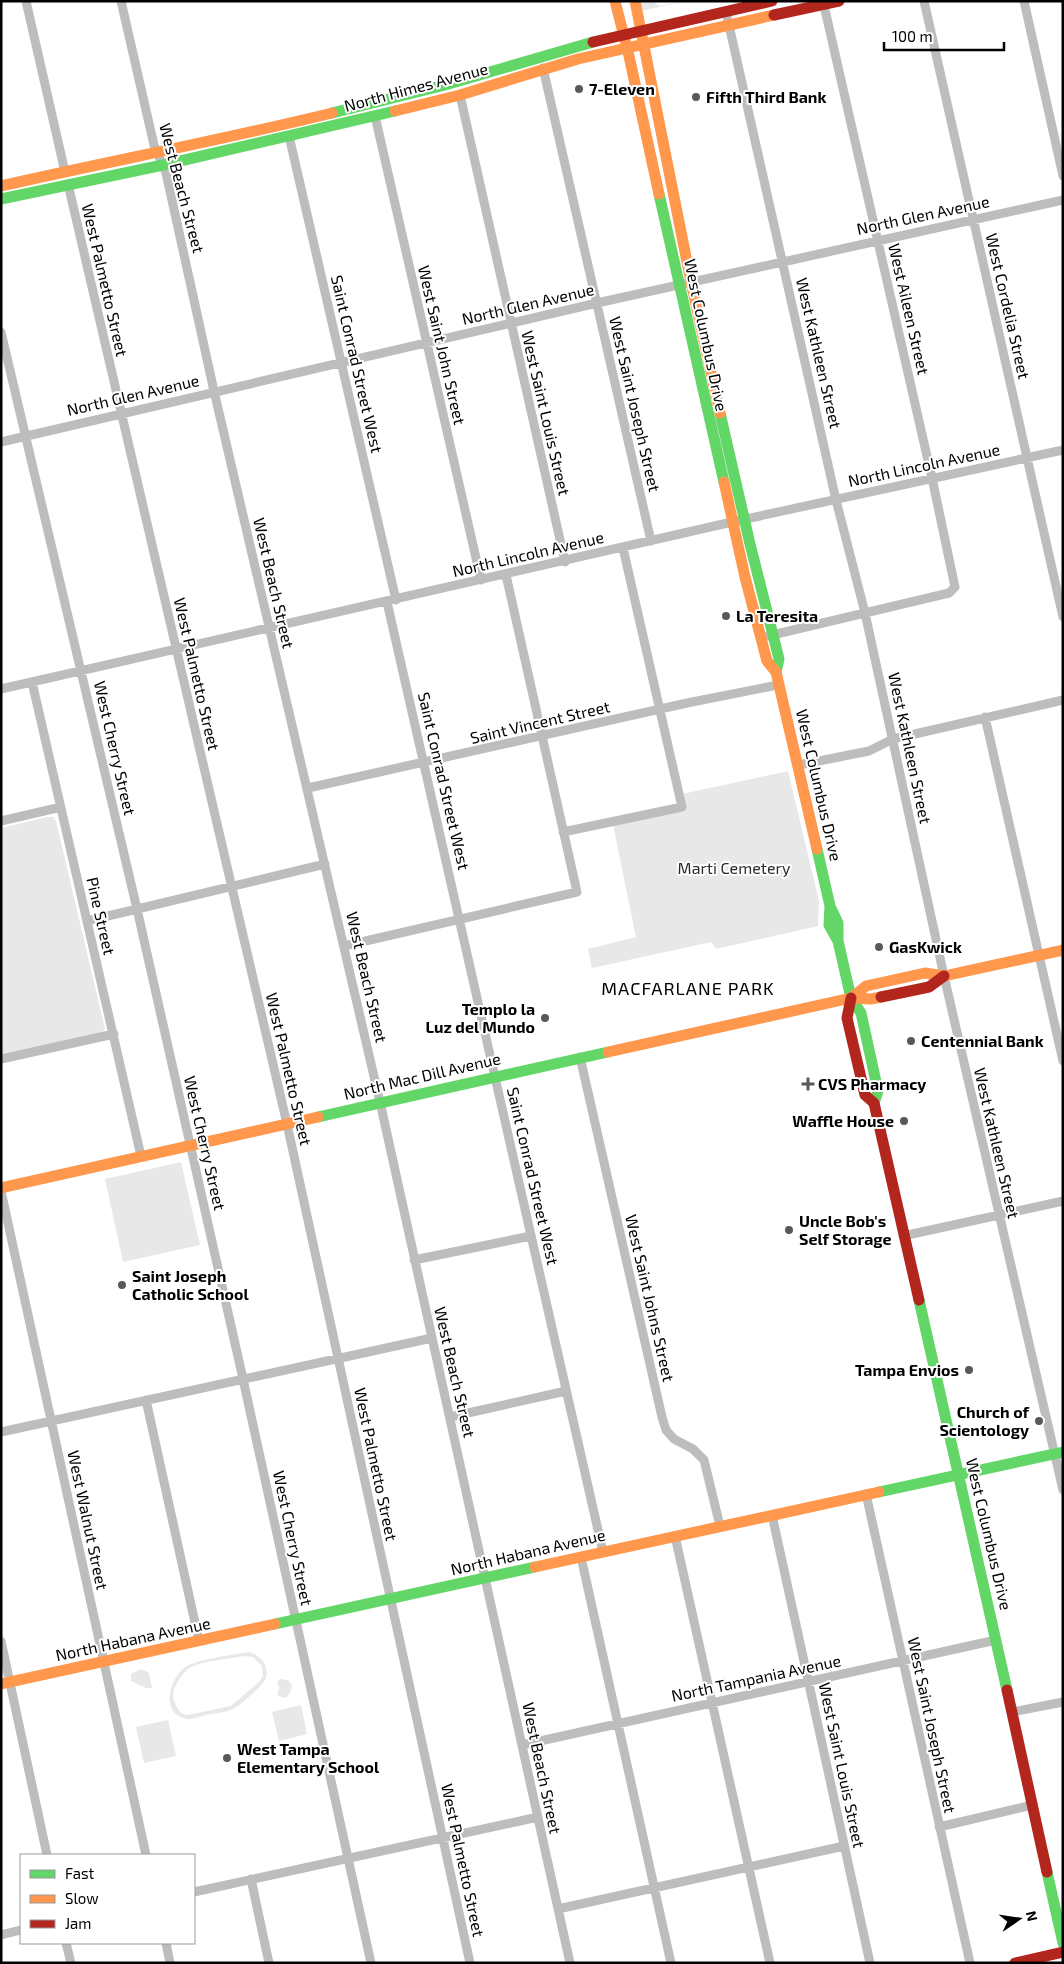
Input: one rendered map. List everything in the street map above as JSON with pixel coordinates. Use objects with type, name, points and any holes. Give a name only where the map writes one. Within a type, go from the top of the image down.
[{"type":"street","points":[[1,192],[36,184],[61,172],[26,1]]},
{"type":"street","name":"West Beach Street","points":[[121,1],[157,153],[163,165],[214,392],[380,1102],[570,1963]]},
{"type":"street","name":"West Columbus Drive","points":[[615,1],[624,34],[678,285],[732,522],[760,638],[767,661],[776,672]]},
{"type":"street","name":"West Columbus Drive","points":[[635,1],[691,282],[744,520],[779,659],[776,672],[778,685],[799,765],[830,906],[837,915],[840,933],[838,942],[851,998],[847,1018],[866,1095],[874,1103],[1063,1943]]},
{"type":"street","name":"North Himes Avenue","points":[[1,186],[157,153],[370,103],[445,85],[541,55],[624,34],[772,1]]},
{"type":"street","name":"North Himes Avenue","points":[[1,199],[163,165],[315,130],[460,95],[544,68],[839,1]]},
{"type":"street","name":"West Cordelia Street","points":[[924,1],[1063,617]]},
{"type":"street","points":[[1024,1],[1063,176]]},
{"type":"street","name":"West Aileen Street","points":[[824,3],[955,587],[949,593],[865,613]]},
{"type":"street","name":"West Kathleen Street","points":[[726,12],[836,500],[865,613],[998,1215],[1059,1453],[1063,1490]]},
{"type":"street","name":"West Saint Joseph Street","points":[[544,68],[651,541]]},
{"type":"street","points":[[374,116],[378,108],[385,104],[420,96],[445,85]]},
{"type":"street","name":"West Saint Louis Street","points":[[460,95],[564,562]]},
{"type":"street","points":[[315,130],[334,120],[359,114],[367,109],[370,103]]},
{"type":"street","name":"West Saint John Street","points":[[374,116],[481,580]]},
{"type":"street","name":"Saint Conrad Street West","points":[[289,136],[340,362],[424,763],[603,1552]]},
{"type":"street","name":"West Palmetto Street","points":[[68,184],[287,1124],[470,1963]]},
{"type":"street","name":"North Glen Avenue","points":[[1,442],[597,303],[1063,200]]},
{"type":"street","name":"West Cherry Street","points":[[1,332],[137,909],[243,1379],[371,1963]]},
{"type":"street","name":"North Lincoln Avenue","points":[[1,689],[564,562],[732,522],[1063,450]]},
{"type":"street","points":[[563,832],[682,807],[623,548]]},
{"type":"street","points":[[344,946],[577,892],[506,575]]},
{"type":"street","points":[[760,638],[865,613]]},
{"type":"street","name":"Pine Street","points":[[32,682],[141,1156]]},
{"type":"street","name":"Saint Vincent Street","points":[[308,788],[778,685]]},
{"type":"street","points":[[799,765],[869,751],[893,739],[1063,700]]},
{"type":"street","points":[[985,717],[1063,1061]]},
{"type":"street","points":[[1,821],[60,807]]},
{"type":"street","points":[[87,921],[325,864]]},
{"type":"street","name":"North Mac Dill Avenue","points":[[1,1190],[380,1102],[851,998],[866,986],[925,973],[944,976],[1063,950]]},
{"type":"street","points":[[1,1059],[114,1034]]},
{"type":"street","name":"West Saint Johns Street","points":[[580,1057],[662,1417],[666,1430],[674,1439],[693,1449],[704,1460],[720,1526]]},
{"type":"street","name":"West Walnut Street","points":[[1,1190],[146,1854]]},
{"type":"street","points":[[903,1236],[1063,1201]]},
{"type":"street","points":[[414,1260],[531,1236]]},
{"type":"street","points":[[1,1432],[432,1338]]},
{"type":"street","points":[[450,1416],[566,1391]]},
{"type":"street","points":[[146,1400],[199,1641]]},
{"type":"street","name":"North Habana Avenue","points":[[6,1683],[1059,1453]]},
{"type":"street","name":"West Saint Joseph Street","points":[[866,1494],[970,1963]]},
{"type":"street","name":"West Saint Louis Street","points":[[772,1515],[870,1963]]},
{"type":"street","points":[[675,1536],[770,1963]]},
{"type":"street","points":[[581,1557],[671,1963]]},
{"type":"street","name":"North Tampania Avenue","points":[[522,1745],[996,1640]]},
{"type":"street","points":[[1,1641],[6,1683],[47,1854]]},
{"type":"street","points":[[1012,1712],[1063,1702]]},
{"type":"street","points":[[939,1827],[1032,1805]]},
{"type":"street","points":[[195,1892],[538,1817]]},
{"type":"street","points":[[558,1909],[844,1846]]},
{"type":"street","points":[[251,1879],[269,1963]]},
{"type":"street","points":[[1,1935],[20,1930]]},
{"type":"street","points":[[66,1944],[71,1963]]},
{"type":"street","points":[[166,1944],[170,1963]]},
{"type":"street","points":[[1015,1963],[1063,1952]]},
{"type":"green space","points":[[640,1],[652,1],[659,6],[687,1],[641,11]]},
{"type":"green space","name":"Marti Cemetery","points":[[788,771],[819,901],[818,926],[716,949],[711,942],[592,968],[588,949],[636,937],[613,825],[685,809],[682,794]]},
{"type":"green space","points":[[53,817],[56,821],[105,1029],[101,1033],[1,1054],[1,828]]},
{"type":"green space","points":[[181,1162],[200,1245],[123,1262],[105,1179]]},
{"type":"green space","points":[[249,1652],[258,1656],[263,1661],[267,1674],[261,1685],[243,1702],[225,1712],[195,1718],[183,1718],[176,1714],[172,1708],[170,1694],[176,1678],[185,1667],[206,1660]],"holes":[[[244,1656],[253,1657],[262,1666],[263,1676],[259,1682],[231,1706],[188,1715],[181,1713],[178,1709],[173,1698],[174,1692],[180,1678],[188,1669],[199,1664],[215,1661]]]},
{"type":"green space","points":[[141,1669],[149,1673],[152,1688],[146,1688],[131,1681],[131,1674]]},
{"type":"green space","points":[[280,1679],[288,1680],[292,1685],[290,1693],[285,1698],[278,1696],[280,1688],[277,1683]]},
{"type":"green space","points":[[301,1705],[307,1734],[279,1741],[272,1712]]},
{"type":"green space","points":[[168,1720],[176,1756],[144,1763],[136,1727]]},
{"type":"traffic: fast","points":[[332,113],[445,85],[593,42]]},
{"type":"traffic: fast","points":[[1,199],[163,165],[395,111]]},
{"type":"traffic: fast","points":[[659,194],[724,482]]},
{"type":"traffic: fast","points":[[720,413],[779,659],[776,672]]},
{"type":"traffic: fast","points":[[817,849],[830,906],[838,923],[838,941],[851,998],[861,1013],[878,1091],[874,1103]]},
{"type":"traffic: fast","points":[[830,906],[829,925],[838,941]]},
{"type":"traffic: fast","points":[[318,1117],[608,1052]]},
{"type":"traffic: fast","points":[[919,1300],[1007,1690]]},
{"type":"traffic: fast","points":[[879,1492],[1063,1452]]},
{"type":"traffic: fast","points":[[275,1624],[535,1567]]},
{"type":"traffic: fast","points":[[1047,1872],[1063,1943]]},
{"type":"traffic: slow","points":[[615,1],[659,194]]},
{"type":"traffic: slow","points":[[635,1],[691,282],[720,413]]},
{"type":"traffic: slow","points":[[395,111],[460,95],[578,59],[774,15]]},
{"type":"traffic: slow","points":[[1,186],[332,113]]},
{"type":"traffic: slow","points":[[724,482],[745,577],[767,661],[776,672],[817,849]]},
{"type":"traffic: slow","points":[[851,998],[866,986],[925,973],[944,976],[1063,950]]},
{"type":"traffic: slow","points":[[608,1052],[851,998],[871,999],[881,997]]},
{"type":"traffic: slow","points":[[1,1188],[318,1117]]},
{"type":"traffic: slow","points":[[535,1567],[879,1492]]},
{"type":"traffic: slow","points":[[1,1684],[275,1624]]},
{"type":"traffic: jam","points":[[593,42],[772,1]]},
{"type":"traffic: jam","points":[[774,15],[839,1]]},
{"type":"traffic: jam","points":[[881,997],[929,987],[944,976]]},
{"type":"traffic: jam","points":[[851,998],[847,1018],[865,1095],[874,1103],[919,1300]]},
{"type":"traffic: jam","points":[[1007,1690],[1047,1872]]},
{"type":"traffic: jam","points":[[1015,1963],[1063,1952]]},
{"type":"place","name":"7-Eleven","points":[[579,89]]},
{"type":"place","name":"Fifth Third Bank","points":[[696,97]]},
{"type":"place","name":"La Teresita","points":[[726,616]]},
{"type":"place","name":"GasKwick","points":[[879,947]]},
{"type":"place","name":"Templo la Luz del Mundo","points":[[545,1018]]},
{"type":"place","name":"Centennial Bank","points":[[911,1041]]},
{"type":"place","name":"CVS Pharmacy","points":[[808,1084]]},
{"type":"place","name":"Waffle House","points":[[904,1121]]},
{"type":"place","name":"Uncle Bob's Self Storage","points":[[789,1230]]},
{"type":"place","name":"Saint Joseph Catholic School","points":[[122,1285]]},
{"type":"place","name":"Tampa Envios","points":[[969,1370]]},
{"type":"place","name":"Church of Scientology","points":[[1039,1421]]},
{"type":"place","name":"West Tampa Elementary School","points":[[227,1758]]},
{"type":"district","name":"MACFARLANE PARK","points":[[688,989]]}]
